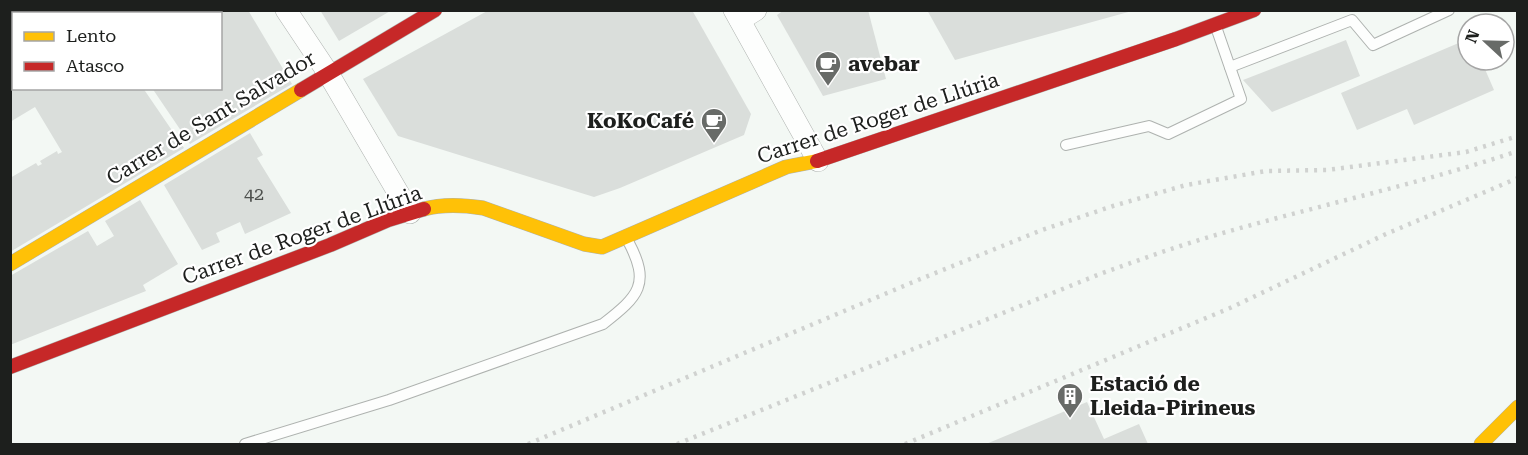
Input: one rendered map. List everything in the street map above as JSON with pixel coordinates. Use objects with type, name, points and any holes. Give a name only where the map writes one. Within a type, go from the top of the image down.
[{"type":"street","points":[[286,10],[328,73],[410,213]]},
{"type":"street","name":"Carrer de Sant Salvador","points":[[10,264],[435,10]]},
{"type":"street","name":"Carrer de Roger de Llúria","points":[[10,367],[410,213],[432,207],[470,206],[492,211],[595,246],[610,245],[786,167],[818,161],[1211,18],[1254,10]]},
{"type":"street","points":[[743,14],[818,161]]},
{"type":"street","points":[[1482,444],[1518,407]]},
{"type":"street","points":[[1482,444],[1509,434]]},
{"type":"lane","points":[[1230,67],[1352,20],[1373,45],[1449,10]]},
{"type":"lane","points":[[1066,145],[1149,126],[1168,134],[1241,99],[1211,18]]},
{"type":"lane","points":[[245,444],[389,400],[603,324],[621,309],[638,288],[639,264],[626,238]]},
{"type":"building","points":[[10,10],[248,10],[292,84],[190,144],[153,90],[222,90],[222,12],[12,12],[12,90],[144,90],[184,148],[10,252],[10,178],[36,163],[38,166],[42,164],[40,161],[57,151],[58,154],[62,152],[35,107],[10,122]]},
{"type":"building","points":[[320,10],[392,10],[339,41]]},
{"type":"building","points":[[489,10],[692,10],[751,114],[744,135],[594,197],[398,136],[363,79]]},
{"type":"building","points":[[784,10],[868,10],[886,79],[823,96],[777,15]]},
{"type":"building","points":[[927,10],[1132,10],[1132,11],[955,60]]},
{"type":"building","points":[[1346,40],[1360,76],[1272,112],[1243,80]]},
{"type":"building","points":[[1456,44],[1456,72],[1486,72],[1494,90],[1414,125],[1407,109],[1357,130],[1341,93]]},
{"type":"building","points":[[250,133],[263,155],[257,158],[291,213],[245,234],[240,222],[216,233],[220,242],[202,250],[164,185]]},
{"type":"building","points":[[140,200],[178,264],[143,285],[146,291],[10,345],[10,276],[88,231],[97,246],[114,236],[105,221]]},
{"type":"building","name":"Estació de Lleida-Pirineus","points":[[1087,402],[1104,439],[1139,424],[1148,444],[986,444]]},
{"type":"railway","points":[[528,444],[918,280],[1042,230],[1113,206],[1186,185],[1266,171],[1327,170],[1466,152],[1518,136]]},
{"type":"railway","points":[[677,444],[1100,274],[1154,255],[1209,237],[1441,175],[1518,151]]},
{"type":"railway","points":[[905,444],[1230,308],[1386,234],[1518,178]]},
{"type":"traffic: slow","points":[[10,264],[301,90]]},
{"type":"traffic: slow","points":[[424,209],[438,206],[483,208],[584,244],[602,247],[786,167],[817,161]]},
{"type":"traffic: slow","points":[[1481,444],[1518,407]]},
{"type":"traffic: jam","points":[[301,90],[435,10]]},
{"type":"traffic: jam","points":[[817,161],[1176,39],[1254,10]]},
{"type":"traffic: jam","points":[[10,367],[330,245],[388,220],[424,209]]},
{"type":"place","name":"avebar","points":[[828,87]]},
{"type":"place","name":"KoKoCafé","points":[[714,144]]},
{"type":"place","name":"Estació de Lleida-Pirineus","points":[[1070,419]]}]
